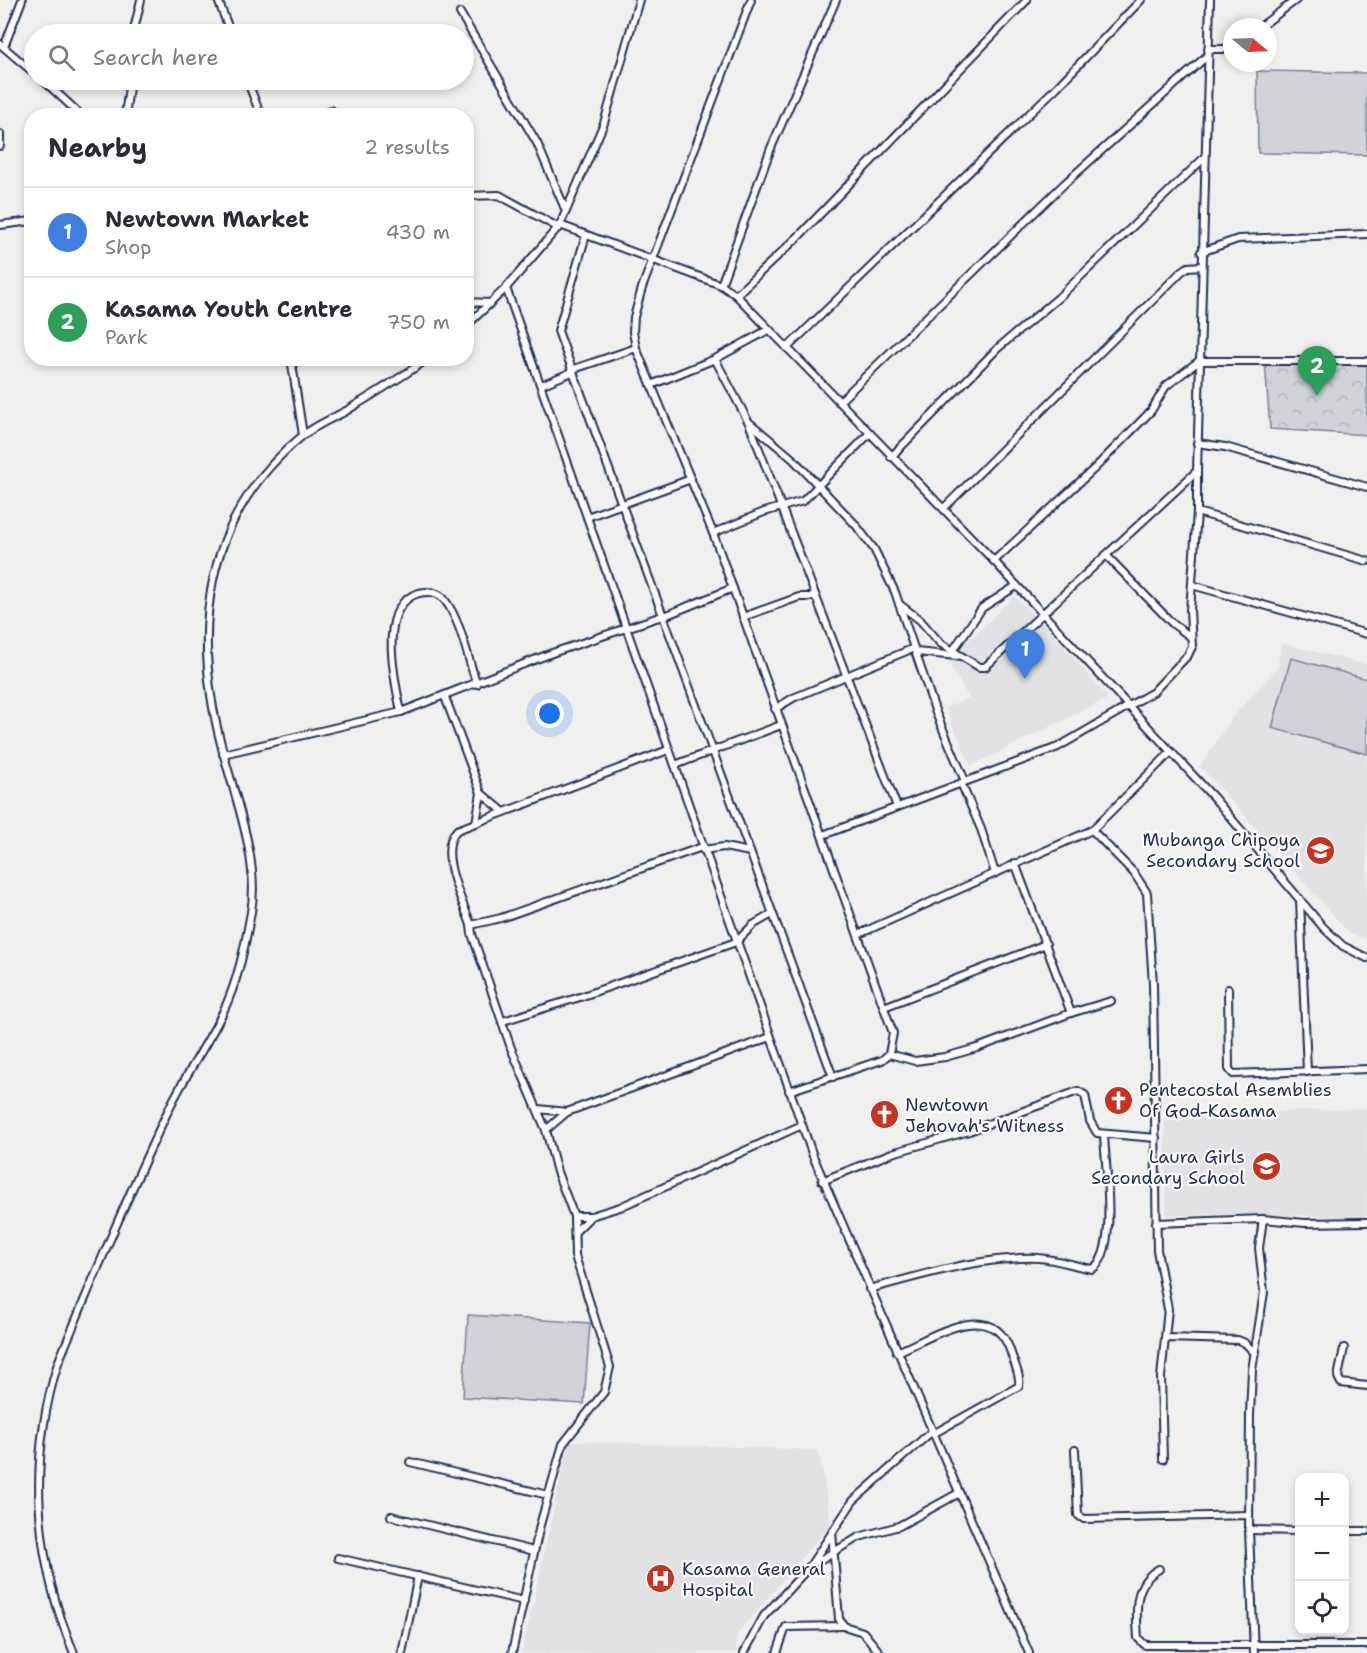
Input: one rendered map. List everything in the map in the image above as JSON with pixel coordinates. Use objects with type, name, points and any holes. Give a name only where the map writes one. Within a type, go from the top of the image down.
[{"type":"street","points":[[22,0],[2,45],[24,64]]},
{"type":"street","points":[[135,24],[141,0]]},
{"type":"street","points":[[218,0],[227,24]]},
{"type":"street","points":[[474,319],[506,288],[559,226],[604,123],[639,0]]},
{"type":"street","points":[[751,0],[653,259],[634,317],[633,332],[636,348],[713,533],[893,1033],[889,1054],[882,1060],[789,1091]]},
{"type":"street","points":[[721,285],[771,148],[836,0]]},
{"type":"street","points":[[736,295],[800,235],[1027,0]]},
{"type":"street","points":[[787,348],[1057,87],[1141,0]]},
{"type":"street","points":[[823,835],[1058,747],[1127,706],[1144,699],[1188,655],[1192,646],[1192,585],[1197,512],[1201,252],[1210,0]]},
{"type":"street","points":[[1272,18],[1296,0]]},
{"type":"street","points":[[460,13],[467,24]]},
{"type":"street","points":[[474,37],[537,143],[566,211]]},
{"type":"street","points":[[839,402],[1063,185],[1208,52],[1223,49]]},
{"type":"street","points":[[54,90],[73,108]]},
{"type":"street","points":[[126,108],[129,90]]},
{"type":"street","points":[[251,90],[258,108]]},
{"type":"street","points":[[0,134],[0,146]]},
{"type":"street","points":[[891,457],[998,348],[1058,298],[1204,158]]},
{"type":"street","points":[[474,196],[499,195],[559,226],[721,285],[736,295],[994,561],[1171,752],[1323,927],[1343,946],[1367,958]]},
{"type":"street","points":[[0,225],[24,222]]},
{"type":"street","points":[[1201,252],[1238,239],[1367,234]]},
{"type":"street","points":[[586,235],[558,323],[558,331],[833,1077]]},
{"type":"street","points":[[944,508],[1181,272],[1188,267],[1202,266]]},
{"type":"street","points":[[506,288],[675,765],[768,1038],[822,1181],[1029,1653]]},
{"type":"street","points":[[474,302],[491,303]]},
{"type":"street","points":[[651,385],[715,359],[768,330]]},
{"type":"street","points":[[541,385],[636,348]]},
{"type":"street","points":[[715,359],[749,423],[897,807]]},
{"type":"street","points":[[994,561],[1096,467],[1151,411],[1166,386],[1200,361],[1367,361]]},
{"type":"street","points":[[292,366],[303,435]]},
{"type":"street","points":[[74,1653],[66,1634],[44,1551],[37,1488],[40,1439],[49,1391],[62,1353],[168,1111],[222,1014],[242,958],[252,908],[253,874],[223,754],[206,666],[206,633],[214,571],[235,514],[267,469],[303,435],[416,366]]},
{"type":"street","points":[[749,423],[771,438],[865,537],[883,566],[899,604],[995,873]]},
{"type":"street","points":[[713,533],[803,501],[869,434]]},
{"type":"street","points":[[1197,443],[1225,447],[1367,487]]},
{"type":"street","points":[[899,604],[952,652],[979,667],[985,667],[1044,615],[1197,471]]},
{"type":"street","points":[[587,517],[691,479]]},
{"type":"street","points":[[1197,512],[1367,561]]},
{"type":"street","points":[[1106,555],[1173,624],[1191,637]]},
{"type":"street","points":[[952,652],[982,608],[1016,585]]},
{"type":"street","points":[[1192,585],[1367,634]]},
{"type":"street","points":[[223,754],[401,712],[445,698],[552,653],[662,616],[733,588]]},
{"type":"street","points":[[401,712],[393,661],[392,635],[395,614],[402,602],[410,596],[432,592],[443,597],[458,625],[477,684]]},
{"type":"street","points":[[743,617],[791,598],[816,597]]},
{"type":"street","points":[[775,709],[847,675],[915,650],[960,656]]},
{"type":"street","points":[[445,698],[481,793],[504,812]]},
{"type":"street","points":[[675,765],[712,749],[781,725]]},
{"type":"street","points":[[512,1653],[534,1551],[567,1436],[598,1401],[609,1380],[610,1367],[603,1340],[579,1275],[574,1246],[576,1231],[574,1216],[557,1172],[546,1130],[511,1048],[471,934],[471,925],[447,850],[457,830],[668,750]]},
{"type":"street","points":[[859,934],[1092,830],[1171,752]]},
{"type":"street","points":[[476,823],[481,793]]},
{"type":"street","points":[[1092,830],[1134,873],[1147,893],[1153,984],[1157,1250],[1168,1309],[1161,1377],[1163,1459]]},
{"type":"street","points":[[471,925],[501,918],[703,848],[724,847],[750,852]]},
{"type":"street","points":[[1015,863],[1071,1013]]},
{"type":"street","points":[[1300,898],[1307,1072]]},
{"type":"street","points":[[503,1021],[580,997],[736,942],[753,925],[772,914]]},
{"type":"street","points":[[884,1007],[1046,944]]},
{"type":"street","points":[[1228,989],[1229,1069],[1233,1074],[1367,1069]]},
{"type":"street","points":[[889,1054],[915,1061],[945,1057],[1111,1001]]},
{"type":"street","points":[[546,1130],[567,1112],[768,1038]]},
{"type":"street","points":[[822,1181],[892,1153],[969,1131],[1078,1091],[1085,1095],[1093,1129],[1104,1135],[1156,1138]]},
{"type":"street","points":[[538,1109],[567,1112]]},
{"type":"street","points":[[574,1216],[591,1216],[620,1207],[802,1125]]},
{"type":"street","points":[[869,1289],[939,1271],[1014,1258],[1057,1260],[1092,1269],[1100,1265],[1105,1256],[1108,1231],[1104,1135]]},
{"type":"street","points":[[576,1231],[591,1216]]},
{"type":"street","points":[[1156,1223],[1263,1219],[1305,1223],[1367,1222]]},
{"type":"street","points":[[1254,1653],[1249,1530],[1251,1389],[1263,1292],[1259,1248],[1263,1219]]},
{"type":"street","points":[[744,1653],[764,1616],[810,1566],[853,1501],[932,1433],[1019,1386],[1007,1342],[998,1333],[974,1322],[956,1325],[897,1352]]},
{"type":"street","points":[[1165,1338],[1238,1340],[1245,1342],[1255,1353]]},
{"type":"street","points":[[1344,1348],[1338,1377],[1341,1383],[1367,1386]]},
{"type":"street","points":[[1075,1450],[1078,1515],[1084,1519],[1249,1515]]},
{"type":"street","points":[[410,1461],[548,1496]]},
{"type":"street","points":[[810,1566],[859,1537],[899,1526],[959,1493]]},
{"type":"street","points":[[391,1516],[534,1551]]},
{"type":"street","points":[[1249,1530],[1295,1531]]},
{"type":"street","points":[[1349,1531],[1367,1531]]},
{"type":"street","points":[[832,1532],[836,1607],[844,1626]]},
{"type":"street","points":[[338,1558],[524,1601]]},
{"type":"street","points":[[1160,1569],[1144,1579],[1137,1598],[1137,1638],[1140,1643],[1367,1645]]},
{"type":"street","points":[[402,1653],[418,1576]]},
{"type":"street","points":[[777,1653],[786,1627],[844,1626],[863,1632],[880,1653]]},
{"type":"shaded area","points":[[1014,596],[1048,629],[1108,698],[971,766],[945,708],[969,698],[948,661]]},
{"type":"shaded area","name":"Mubanga Chipoya Secondary School","points":[[1281,643],[1367,665],[1367,940],[1350,934],[1200,766],[1234,715],[1278,667]]},
{"type":"shaded area","name":"Laura Girls Secondary School","points":[[1367,1108],[1367,1218],[1260,1214],[1166,1215],[1165,1121],[1281,1111]]},
{"type":"shaded area","name":"Kasama General Hospital","points":[[569,1441],[819,1450],[831,1523],[737,1634],[736,1653],[522,1653]]},
{"type":"green space","points":[[1257,72],[1367,73],[1367,155],[1258,153]]},
{"type":"green space","points":[[1265,362],[1367,363],[1367,435],[1270,429]]},
{"type":"green space","points":[[1291,658],[1367,679],[1367,754],[1272,728]]},
{"type":"green space","points":[[468,1315],[590,1323],[584,1404],[463,1397]]},
{"type":"place","name":"Kasama Youth Centre","points":[[1317,396]]},
{"type":"place","name":"Newtown Market","points":[[1025,679]]},
{"type":"place","name":"Mubanga Chipoya Secondary School","points":[[1321,850]]},
{"type":"place","name":"Pentecostal Asemblies Of God-Kasama","points":[[1118,1100]]},
{"type":"place","name":"Newtown Jehovah's Witness","points":[[884,1115]]},
{"type":"place","name":"Laura Girls Secondary School","points":[[1266,1167]]},
{"type":"place","name":"Kasama General Hospital","points":[[661,1579]]}]
